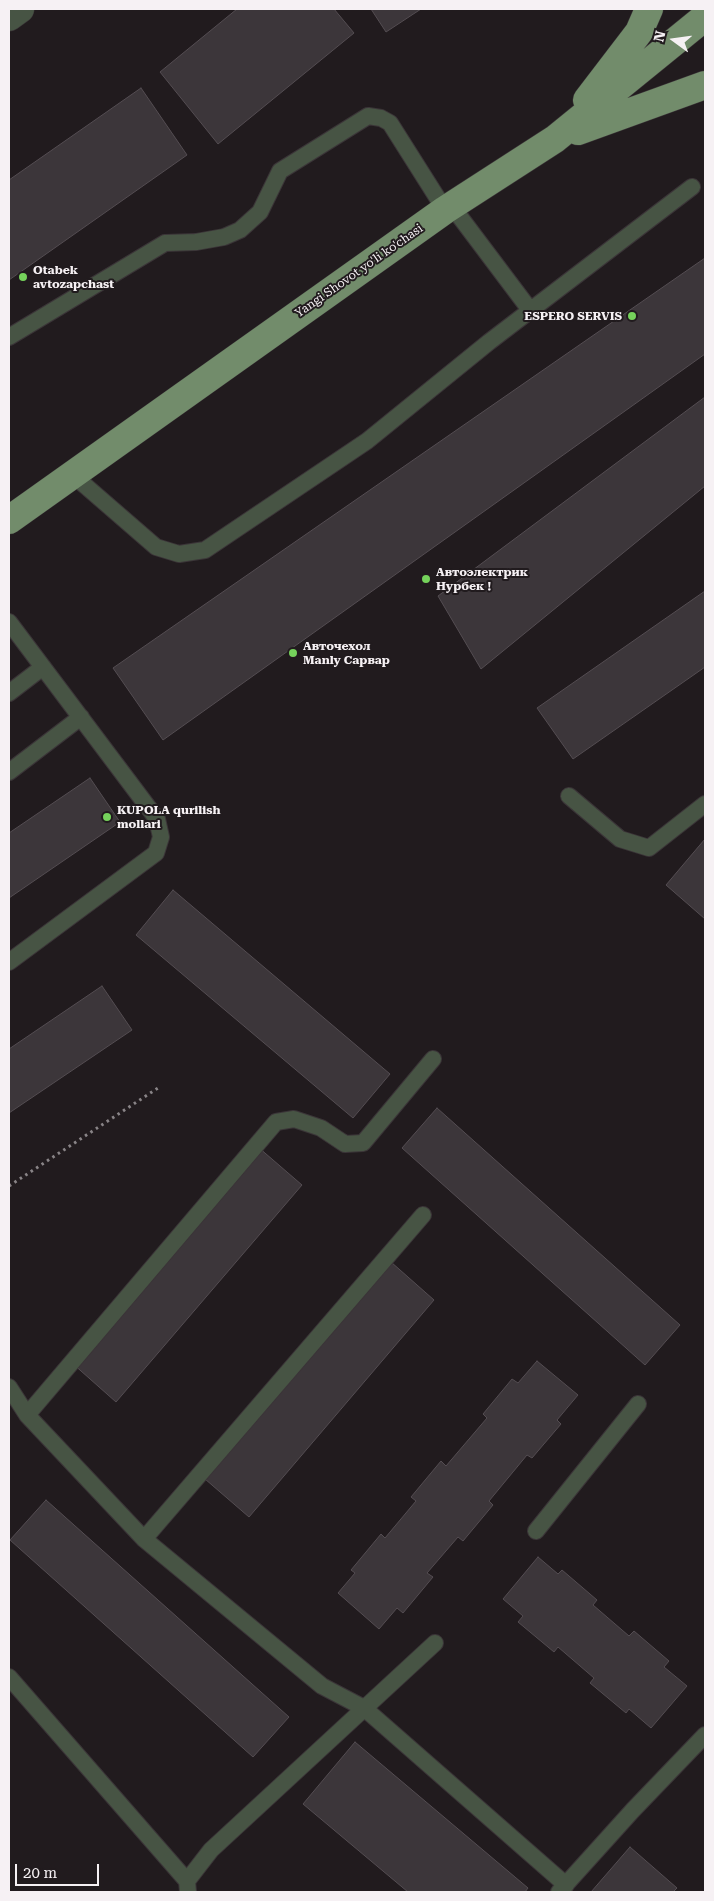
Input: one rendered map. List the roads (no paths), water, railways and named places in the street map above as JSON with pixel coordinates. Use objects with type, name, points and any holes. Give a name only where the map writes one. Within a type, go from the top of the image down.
[{"type":"main road","points":[[555,140],[638,32],[649,9]]},
{"type":"main road","name":"Yangi Shovot yo'li ko'chasi","points":[[12,511],[73,474],[448,208],[555,140],[705,17]]},
{"type":"main road","points":[[555,140],[705,85]]},
{"type":"street","points":[[9,17],[20,9]]},
{"type":"lane","points":[[9,337],[165,243],[196,242],[224,237],[240,230],[260,212],[280,171],[368,116],[380,118],[390,123],[448,208],[530,310]]},
{"type":"lane","points":[[73,474],[156,547],[179,554],[205,550],[367,441],[530,310],[692,186]]},
{"type":"lane","points":[[9,622],[157,819],[161,837],[156,853],[9,962]]},
{"type":"lane","points":[[9,693],[43,667]]},
{"type":"lane","points":[[9,772],[81,717]]},
{"type":"lane","points":[[569,796],[620,839],[649,848],[705,804]]},
{"type":"lane","points":[[27,1415],[276,1122],[294,1119],[321,1128],[345,1144],[362,1143],[433,1059]]},
{"type":"lane","points":[[144,1539],[423,1215]]},
{"type":"lane","points":[[9,1387],[27,1415],[144,1539],[322,1686],[364,1708],[563,1889],[634,1810],[705,1736]]},
{"type":"lane","points":[[536,1531],[638,1404]]},
{"type":"lane","points":[[9,1677],[187,1887],[211,1850],[435,1642]]},
{"type":"place","name":"Otabek avtozapchast","points":[[23,277]]},
{"type":"place","name":"ESPERO SERVIS","points":[[632,316]]},
{"type":"place","name":"Автоэлектрик Нурбек !","points":[[426,579]]},
{"type":"place","name":"Авточехол Manly Сарвар","points":[[293,653]]},
{"type":"place","name":"KUPOLA qurilish mollari","points":[[107,817]]}]
